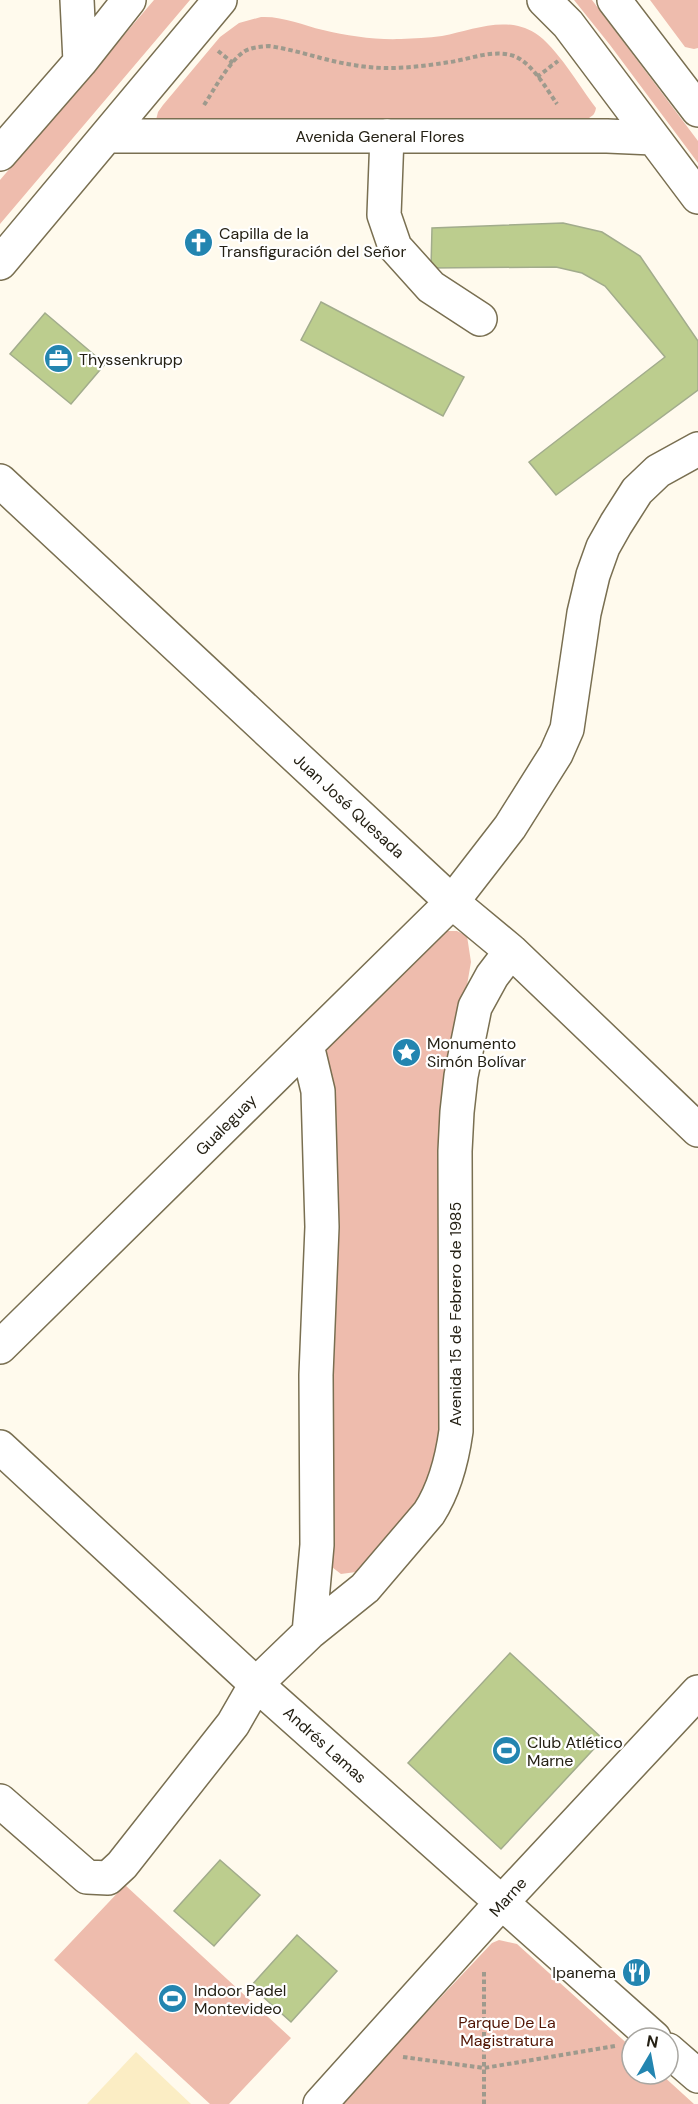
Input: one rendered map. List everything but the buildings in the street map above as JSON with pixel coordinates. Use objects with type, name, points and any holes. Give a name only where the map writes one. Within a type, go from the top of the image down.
[{"type":"street","points":[[77,0],[80,62]]},
{"type":"street","points":[[0,154],[80,62],[129,0]]},
{"type":"street","points":[[0,263],[220,0]]},
{"type":"street","points":[[544,0],[568,24],[698,197]]},
{"type":"street","points":[[614,0],[698,110]]},
{"type":"street","name":"Avenida General Flores","points":[[107,136],[607,136],[653,138]]},
{"type":"street","points":[[387,136],[384,215],[395,247],[431,287],[480,319]]},
{"type":"street","points":[[452,902],[510,827],[556,754],[567,729],[584,613],[593,575],[611,532],[637,490],[658,471],[698,449]]},
{"type":"street","name":"Juan José Quesada","points":[[0,481],[452,902],[511,951],[698,1130]]},
{"type":"street","name":"Gualeguay","points":[[0,1347],[452,902]]},
{"type":"street","name":"Avenida 15 de Febrero de 1985","points":[[0,1801],[87,1876],[108,1878],[122,1865],[233,1724],[256,1684],[309,1633],[365,1588],[437,1501],[452,1458],[456,1431],[455,1151],[461,1076],[475,1007],[492,975],[511,951]]},
{"type":"street","points":[[307,1045],[318,1091],[322,1227],[315,1375],[317,1545],[309,1633]]},
{"type":"street","name":"Andrés Lamas","points":[[0,1447],[256,1684],[493,1912],[639,2026]]},
{"type":"street","name":"Marne","points":[[320,2104],[493,1912],[698,1692]]},
{"type":"street","points":[[680,2060],[698,2076]]},
{"type":"path","points":[[183,136],[233,63],[244,52],[255,47],[269,46],[355,66],[385,68],[421,67],[491,54],[505,54],[515,57],[537,77],[562,111]]},
{"type":"path","points":[[213,47],[233,63]]},
{"type":"path","points":[[537,77],[561,60]]},
{"type":"path","points":[[484,2104],[493,1912]]},
{"type":"path","points":[[367,2052],[484,2068],[620,2045]]},
{"type":"shaded area","points":[[136,2052],[191,2104],[87,2104]]},
{"type":"green space","points":[[154,0],[190,0],[0,224],[0,180]]},
{"type":"green space","points":[[574,0],[592,0],[698,141],[698,163],[610,45]]},
{"type":"green space","points":[[650,0],[698,0],[698,48],[685,47]]},
{"type":"green space","points":[[261,17],[285,19],[342,34],[381,39],[437,37],[501,24],[524,28],[535,33],[551,47],[596,110],[587,119],[343,127],[156,120],[163,105],[220,37],[239,23]]},
{"type":"green space","points":[[447,931],[457,931],[467,936],[471,962],[439,1147],[444,1432],[431,1493],[368,1566],[356,1572],[341,1574],[328,1564],[325,1051],[330,1041]]},
{"type":"green space","name":"Indoor Padel Montevideo","points":[[125,1885],[291,2038],[229,2104],[210,2104],[54,1960]]},
{"type":"green space","name":"Parque De La Magistratura","points":[[499,1940],[517,1944],[620,2037],[620,2086],[674,2086],[694,2104],[340,2104],[492,1943]]},
{"type":"place","name":"Capilla de la Transfiguración del Señor","points":[[198,242]]},
{"type":"place","name":"Thyssenkrupp","points":[[58,359]]},
{"type":"place","name":"Monumento Simón Bolívar","points":[[406,1052]]},
{"type":"place","name":"Club Atlético Marne","points":[[506,1751]]},
{"type":"place","name":"Ipanema","points":[[637,1972]]},
{"type":"place","name":"Indoor Padel Montevideo","points":[[173,1999]]}]
